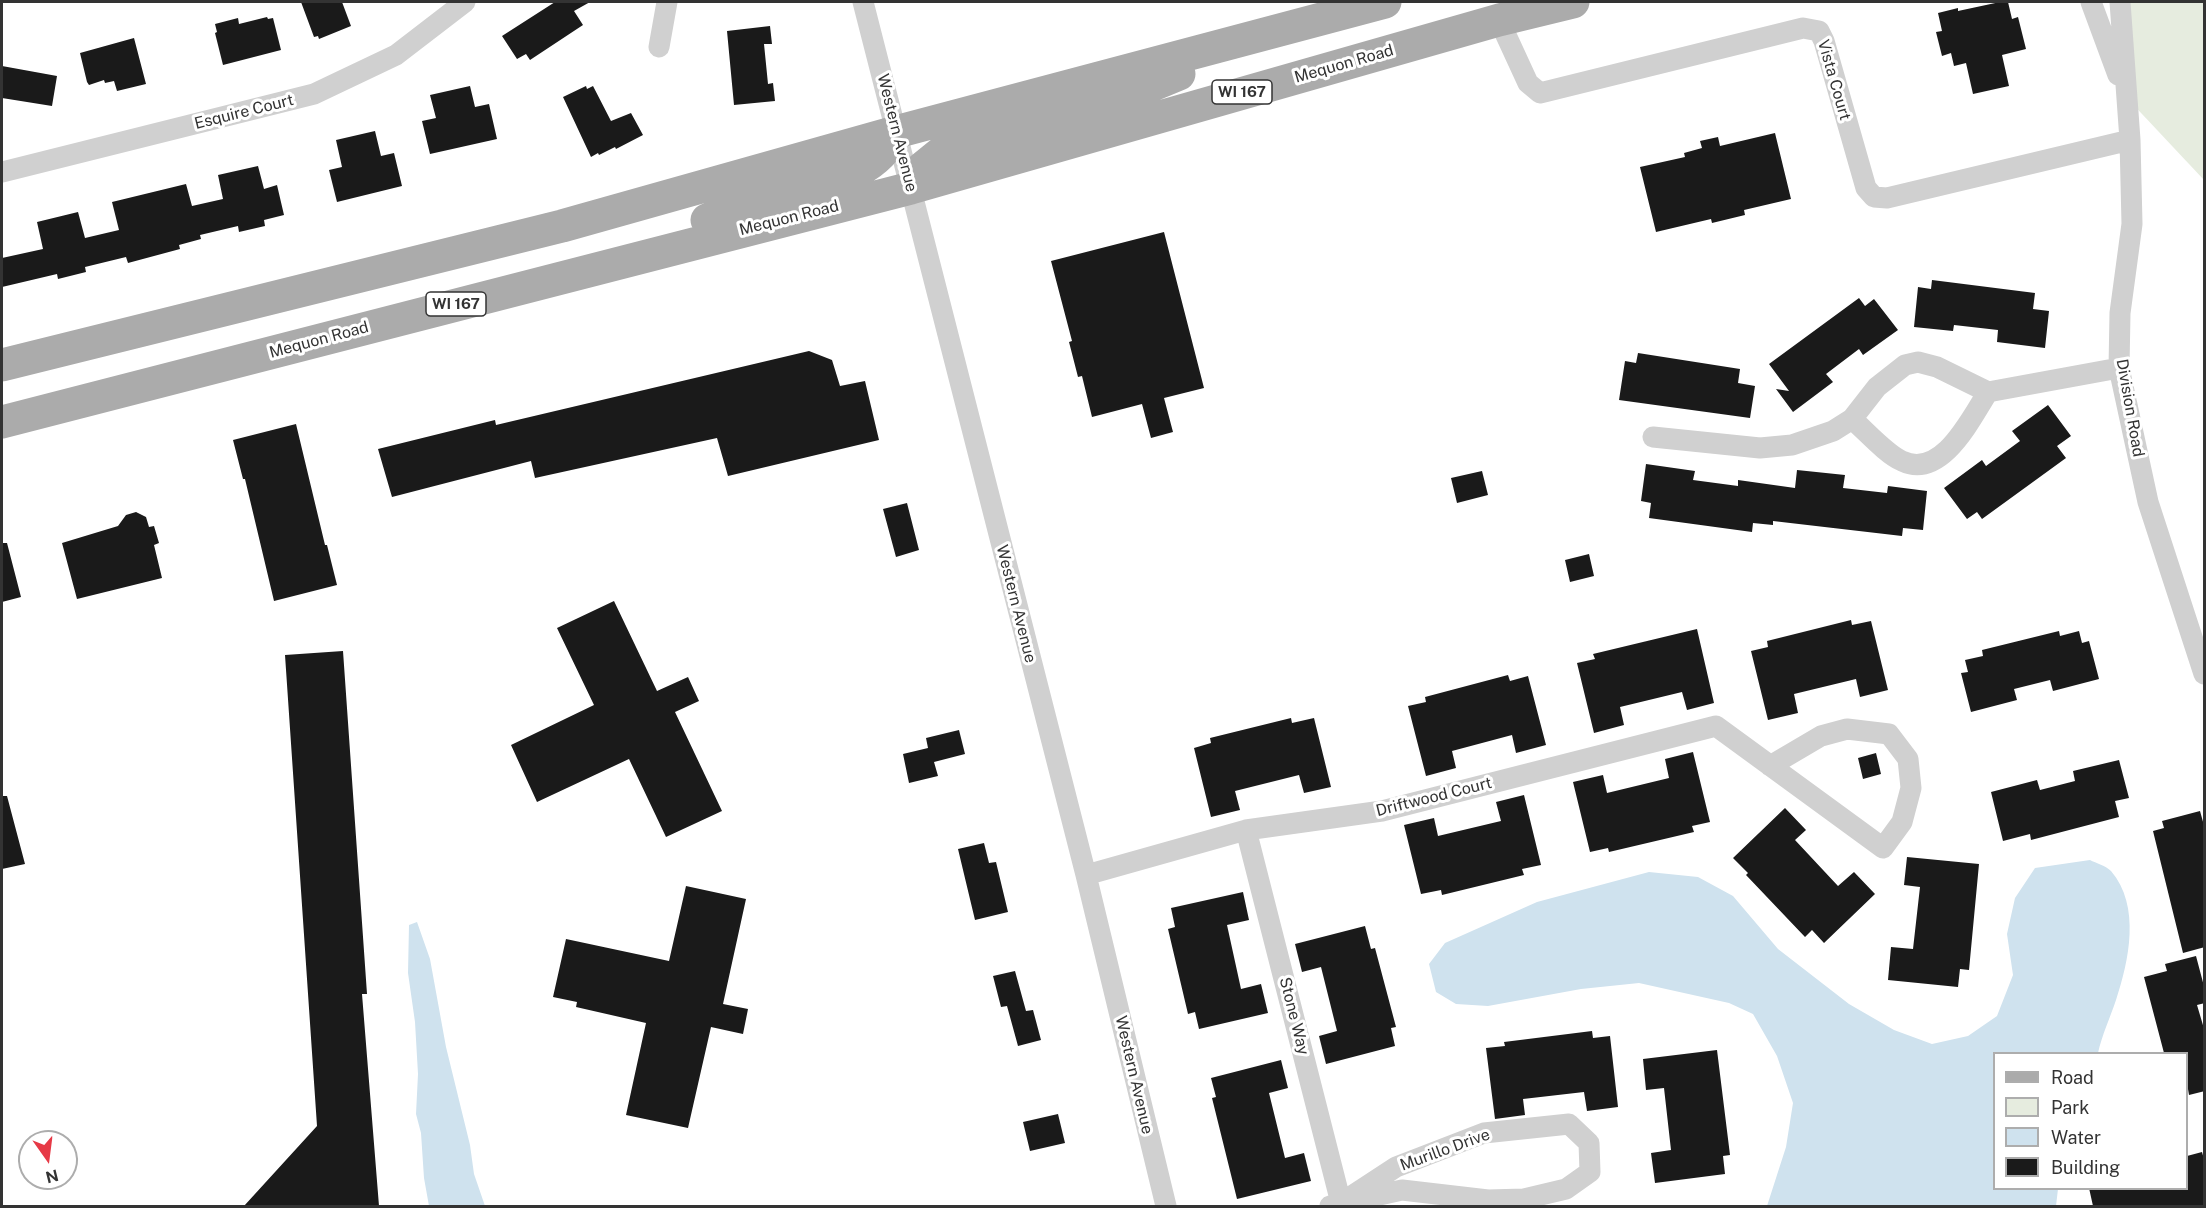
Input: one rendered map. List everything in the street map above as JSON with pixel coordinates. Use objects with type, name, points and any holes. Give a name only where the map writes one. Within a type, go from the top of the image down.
[{"type":"main road","points":[[2,365],[547,230],[896,132],[1385,2]]},
{"type":"main road","name":"Mequon Road","points":[[2,422],[643,255],[911,188],[1499,20],[1574,2]]},
{"type":"main road","points":[[911,188],[921,169],[942,152],[1102,106],[1174,77],[1223,45]]},
{"type":"main road","points":[[643,255],[708,219],[784,192],[855,172],[878,159],[889,147],[896,132]]},
{"type":"main road","points":[[547,230],[560,278]]},
{"type":"main road","points":[[2,375],[36,357]]},
{"type":"street","name":"Esquire Court","points":[[2,172],[314,94],[396,55],[465,2]]},
{"type":"street","points":[[659,47],[667,2]]},
{"type":"street","name":"Western Avenue","points":[[863,2],[1086,874],[1166,1206]]},
{"type":"street","name":"Division Road","points":[[2091,2],[2127,98]]},
{"type":"street","name":"Division Road","points":[[2120,2],[2130,140],[2132,224],[2120,312],[2119,368],[2148,502],[2205,674]]},
{"type":"street","name":"Vista Court","points":[[1499,20],[1528,83],[1540,93],[1803,28],[1819,31],[1824,41],[1866,188],[1874,197],[1887,198],[2130,140]]},
{"type":"street","points":[[1653,437],[1761,448],[1792,445],[1833,431],[1852,419],[1877,387],[1905,366],[1918,362],[1937,367],[1989,392],[2119,368]]},
{"type":"street","points":[[1852,419],[1902,462],[1920,464],[1937,460],[1949,450],[1989,392]]},
{"type":"street","name":"Driftwood Court","points":[[1086,874],[1246,830],[1382,811],[1716,726],[1770,766],[1883,848],[1902,822],[1911,788],[1908,759],[1888,734],[1847,729],[1821,736],[1770,766]]},
{"type":"street","name":"Stone Way","points":[[1246,830],[1336,1205]]},
{"type":"street","name":"Murillo Drive","points":[[1569,1124],[1589,1143],[1590,1172],[1566,1189],[1524,1199],[1488,1200],[1402,1190],[1336,1205],[1396,1167],[1484,1133],[1569,1124]]},
{"type":"green space","points":[[2120,2],[2204,2],[2204,180],[2127,98]]},
{"type":"water","points":[[2090,860],[2104,866],[2111,871],[2120,885],[2129,917],[2130,934],[2125,968],[2098,1052],[1993,1052],[1993,1190],[2058,1190],[2056,1206],[1767,1206],[1786,1147],[1793,1103],[1777,1056],[1753,1014],[1729,1003],[1639,983],[1581,989],[1488,1006],[1456,1004],[1436,992],[1429,964],[1445,943],[1537,902],[1649,872],[1698,877],[1733,896],[1778,949],[1849,1004],[1894,1030],[1932,1044],[1968,1036],[1997,1016],[2013,975],[2007,934],[2015,898],[2035,868]]},
{"type":"water","points":[[417,922],[430,959],[446,1047],[470,1145],[474,1174],[485,1206],[429,1206],[424,1178],[421,1133],[416,1114],[418,1074],[415,1022],[408,973],[409,925]]},
{"type":"building","points":[[301,2],[342,2],[351,26],[319,39],[318,36],[314,37]]},
{"type":"building","points":[[555,2],[590,2],[574,11],[583,25],[530,60],[526,54],[517,59],[502,36]]},
{"type":"building","points":[[2008,2],[2012,19],[2018,17],[2026,49],[2002,55],[2009,86],[1973,94],[1966,63],[1954,66],[1951,53],[1942,56],[1936,32],[1942,31],[1938,13]]},
{"type":"building","points":[[267,17],[268,19],[273,18],[281,50],[223,65],[215,24],[238,18],[239,24]]},
{"type":"building","points":[[770,26],[772,44],[764,44],[768,84],[773,83],[775,101],[734,105],[727,31]]},
{"type":"building","points":[[134,38],[146,84],[117,91],[114,81],[105,83],[104,80],[89,85],[80,53]]},
{"type":"building","points":[[2,66],[57,76],[52,106],[2,98]]},
{"type":"building","points":[[470,86],[475,107],[489,104],[497,139],[430,154],[422,121],[436,118],[430,95]]},
{"type":"building","points":[[586,86],[587,89],[593,86],[611,121],[631,113],[643,135],[616,149],[615,147],[591,157],[563,97]]},
{"type":"building","points":[[375,131],[381,156],[394,153],[402,186],[337,202],[329,170],[342,167],[336,140]]},
{"type":"building","points":[[1775,133],[1791,199],[1744,210],[1745,215],[1712,223],[1711,219],[1656,232],[1640,167],[1685,157],[1684,153],[1702,148],[1700,141],[1718,137],[1720,146]]},
{"type":"building","points":[[258,166],[264,189],[277,185],[284,215],[264,220],[265,226],[239,232],[238,226],[200,235],[201,239],[179,245],[180,249],[128,263],[126,257],[85,267],[86,272],[58,279],[57,274],[2,287],[2,258],[43,249],[37,222],[78,212],[85,238],[119,230],[112,202],[186,184],[192,206],[223,199],[218,175]]},
{"type":"building","points":[[1164,232],[1204,388],[1164,398],[1173,432],[1151,438],[1142,404],[1092,417],[1082,376],[1078,377],[1069,342],[1072,341],[1051,261]]},
{"type":"building","points":[[1932,280],[2035,293],[2033,309],[2049,311],[2045,348],[1997,342],[1998,330],[1954,325],[1953,331],[1914,327],[1918,287],[1931,289]]},
{"type":"building","points":[[1859,298],[1865,306],[1874,299],[1898,330],[1863,355],[1859,349],[1826,374],[1833,382],[1793,412],[1776,389],[1789,391],[1769,364]]},
{"type":"building","points":[[809,351],[832,360],[840,386],[865,381],[879,440],[728,476],[717,438],[535,478],[531,461],[392,497],[378,449],[495,420],[496,425]]},
{"type":"building","points":[[1638,353],[1740,369],[1738,383],[1755,386],[1750,418],[1619,400],[1625,361],[1636,363]]},
{"type":"building","points":[[2048,405],[2071,436],[2057,446],[2066,458],[1982,519],[1977,512],[1967,519],[1944,488],[1982,460],[1986,466],[2020,441],[2012,431]]},
{"type":"building","points":[[296,424],[337,585],[274,601],[245,479],[243,479],[233,440]]},
{"type":"building","points":[[1646,464],[1695,471],[1693,480],[1738,486],[1738,480],[1795,488],[1797,470],[1845,475],[1843,488],[1887,493],[1888,486],[1927,491],[1923,530],[1903,528],[1902,536],[1773,521],[1773,525],[1753,523],[1752,532],[1649,518],[1651,503],[1641,501]]},
{"type":"building","points":[[1482,471],[1488,495],[1457,503],[1451,478]]},
{"type":"building","points":[[907,503],[919,550],[896,557],[883,509]]},
{"type":"building","points":[[136,512],[146,517],[149,527],[154,526],[159,543],[154,545],[162,578],[77,599],[62,543],[118,526],[126,515]]},
{"type":"building","points":[[2,543],[7,543],[21,597],[2,602]]},
{"type":"building","points":[[1589,554],[1594,576],[1570,582],[1565,560]]},
{"type":"building","points":[[614,601],[657,691],[688,677],[699,701],[675,712],[722,811],[666,837],[629,759],[537,802],[511,745],[594,705],[557,628]]},
{"type":"building","points":[[1851,620],[1852,625],[1871,621],[1888,690],[1860,697],[1856,679],[1794,694],[1798,713],[1768,720],[1751,651],[1768,647],[1767,641]]},
{"type":"building","points":[[1697,629],[1714,703],[1687,710],[1682,692],[1620,707],[1624,725],[1594,733],[1577,663],[1595,659],[1593,654]]},
{"type":"building","points":[[2059,631],[2060,636],[2079,631],[2082,643],[2089,641],[2099,679],[2053,691],[2050,680],[2014,689],[2017,700],[1971,712],[1961,673],[1968,672],[1965,660],[1983,656],[1982,650]]},
{"type":"building","points":[[343,651],[367,994],[362,994],[379,1206],[244,1206],[317,1126],[285,655]]},
{"type":"building","points":[[1508,675],[1510,681],[1528,676],[1546,745],[1516,753],[1512,735],[1452,751],[1456,768],[1426,776],[1408,706],[1426,702],[1425,697]]},
{"type":"building","points":[[1291,718],[1292,723],[1314,718],[1331,787],[1304,793],[1299,775],[1235,791],[1240,810],[1211,817],[1194,748],[1211,743],[1210,738]]},
{"type":"building","points":[[959,730],[965,754],[934,762],[938,776],[909,783],[903,754],[928,748],[926,738]]},
{"type":"building","points":[[1693,752],[1710,822],[1692,826],[1694,832],[1609,852],[1608,848],[1590,852],[1573,782],[1603,775],[1607,793],[1669,778],[1665,759]]},
{"type":"building","points":[[1876,753],[1881,774],[1863,779],[1858,758]]},
{"type":"building","points":[[2119,760],[2129,798],[2115,801],[2119,817],[2031,840],[2030,834],[2003,841],[1991,792],[2037,780],[2040,790],[2075,781],[2073,771]]},
{"type":"building","points":[[1524,795],[1541,865],[1522,869],[1524,875],[1442,895],[1441,890],[1421,894],[1404,825],[1434,818],[1438,836],[1501,821],[1496,802]]},
{"type":"building","points":[[2,796],[7,796],[25,864],[2,869]]},
{"type":"building","points":[[1785,808],[1806,830],[1795,840],[1838,886],[1854,872],[1875,894],[1824,943],[1812,930],[1805,937],[1746,875],[1748,873],[1733,858]]},
{"type":"building","points":[[2200,811],[2205,829],[2205,947],[2183,953],[2153,831],[2164,828],[2162,821]]},
{"type":"building","points":[[984,843],[989,863],[996,862],[1008,912],[975,920],[958,849]]},
{"type":"building","points":[[1907,857],[1979,864],[1969,970],[1960,969],[1958,987],[1888,980],[1891,947],[1913,949],[1920,887],[1904,885]]},
{"type":"building","points":[[686,886],[746,899],[723,1004],[748,1009],[743,1034],[711,1027],[688,1128],[626,1115],[646,1023],[576,1007],[577,1002],[553,997],[566,939],[669,961]]},
{"type":"building","points":[[1243,892],[1249,920],[1227,925],[1241,989],[1261,984],[1268,1013],[1199,1029],[1195,1012],[1188,1014],[1168,929],[1175,927],[1171,908]]},
{"type":"building","points":[[1365,926],[1371,949],[1375,948],[1396,1027],[1391,1028],[1395,1046],[1326,1064],[1319,1036],[1337,1031],[1321,967],[1302,972],[1295,944]]},
{"type":"building","points":[[2196,956],[2205,990],[2205,1003],[2197,1005],[2205,1032],[2205,1091],[2189,1095],[2188,1052],[2164,1052],[2144,977],[2167,971],[2165,964]]},
{"type":"building","points":[[1015,971],[1026,1011],[1033,1010],[1041,1040],[1018,1046],[1007,1006],[1001,1007],[993,976]]},
{"type":"building","points":[[1592,1031],[1593,1038],[1610,1036],[1618,1107],[1587,1111],[1584,1092],[1523,1099],[1525,1115],[1495,1119],[1486,1048],[1505,1046],[1504,1042]]},
{"type":"building","points":[[1717,1050],[1730,1155],[1723,1156],[1725,1174],[1655,1183],[1651,1153],[1671,1150],[1664,1088],[1646,1090],[1643,1059]]},
{"type":"building","points":[[1281,1060],[1288,1088],[1269,1093],[1285,1158],[1304,1153],[1311,1181],[1237,1199],[1212,1098],[1216,1097],[1211,1078]]},
{"type":"building","points":[[1058,1114],[1065,1143],[1030,1151],[1023,1122]]},
{"type":"building","points":[[2202,1152],[2205,1163],[2205,1206],[2093,1206],[2089,1190],[2188,1190],[2188,1156]]}]
